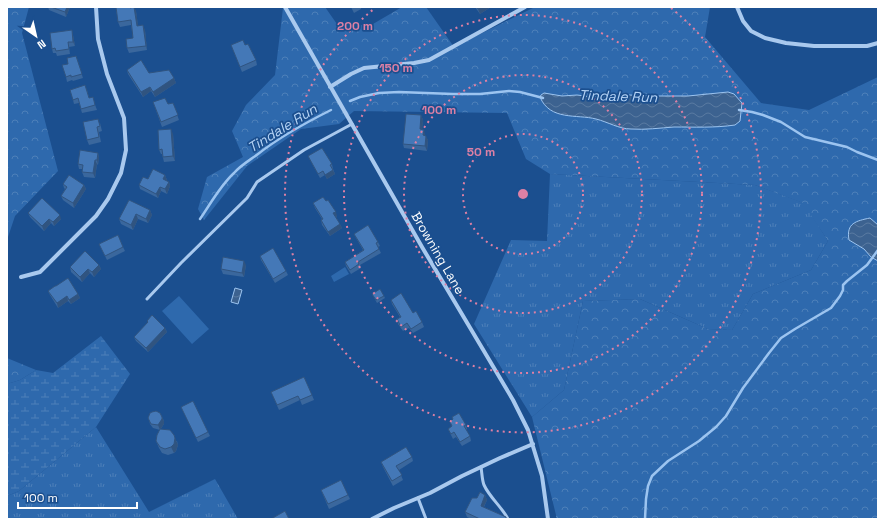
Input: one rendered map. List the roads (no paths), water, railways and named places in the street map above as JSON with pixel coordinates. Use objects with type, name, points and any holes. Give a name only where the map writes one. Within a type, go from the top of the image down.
[{"type":"street","points":[[21,277],[40,272],[81,232],[96,216],[108,199],[121,173],[126,150],[124,118],[107,74],[98,39],[96,7]]},
{"type":"street","name":"Browning Lane","points":[[285,7],[422,247],[513,400],[528,430],[533,444],[542,476],[548,519]]},
{"type":"street","points":[[330,87],[364,68],[429,60],[525,7]]},
{"type":"street","points":[[737,7],[743,21],[751,31],[766,38],[786,43],[814,46],[867,46],[878,43]]},
{"type":"street","points":[[372,519],[430,493],[500,458],[533,444]]},
{"type":"lane","points":[[147,299],[247,198],[257,182],[304,150],[352,124]]},
{"type":"lane","points":[[481,467],[484,485],[508,519]]},
{"type":"lane","points":[[418,498],[426,519]]},
{"type":"water","points":[[728,92],[734,94],[742,103],[740,121],[735,125],[642,129],[627,129],[596,119],[557,113],[544,105],[540,97],[544,93],[562,96],[577,95],[593,97],[606,94],[688,96]]},
{"type":"water","points":[[870,218],[878,225],[878,261],[871,257],[864,249],[849,240],[848,234],[851,226],[860,220]]},
{"type":"water","points":[[235,288],[242,290],[238,304],[231,302]]},
{"type":"waterway","name":"Tindale Run","points":[[350,101],[379,93],[399,92],[480,94],[509,91],[520,92],[543,98]]},
{"type":"waterway","name":"Tindale Run","points":[[200,219],[220,189],[240,168],[284,136],[331,110]]},
{"type":"waterway","name":"Tindale Run","points":[[739,110],[763,115],[781,122],[805,137],[847,147],[878,160]]},
{"type":"waterway","points":[[645,519],[648,486],[652,476],[668,461],[699,441],[716,427],[726,416],[743,388],[781,338],[831,308],[840,296],[843,290],[843,285],[867,265],[878,250]]}]
